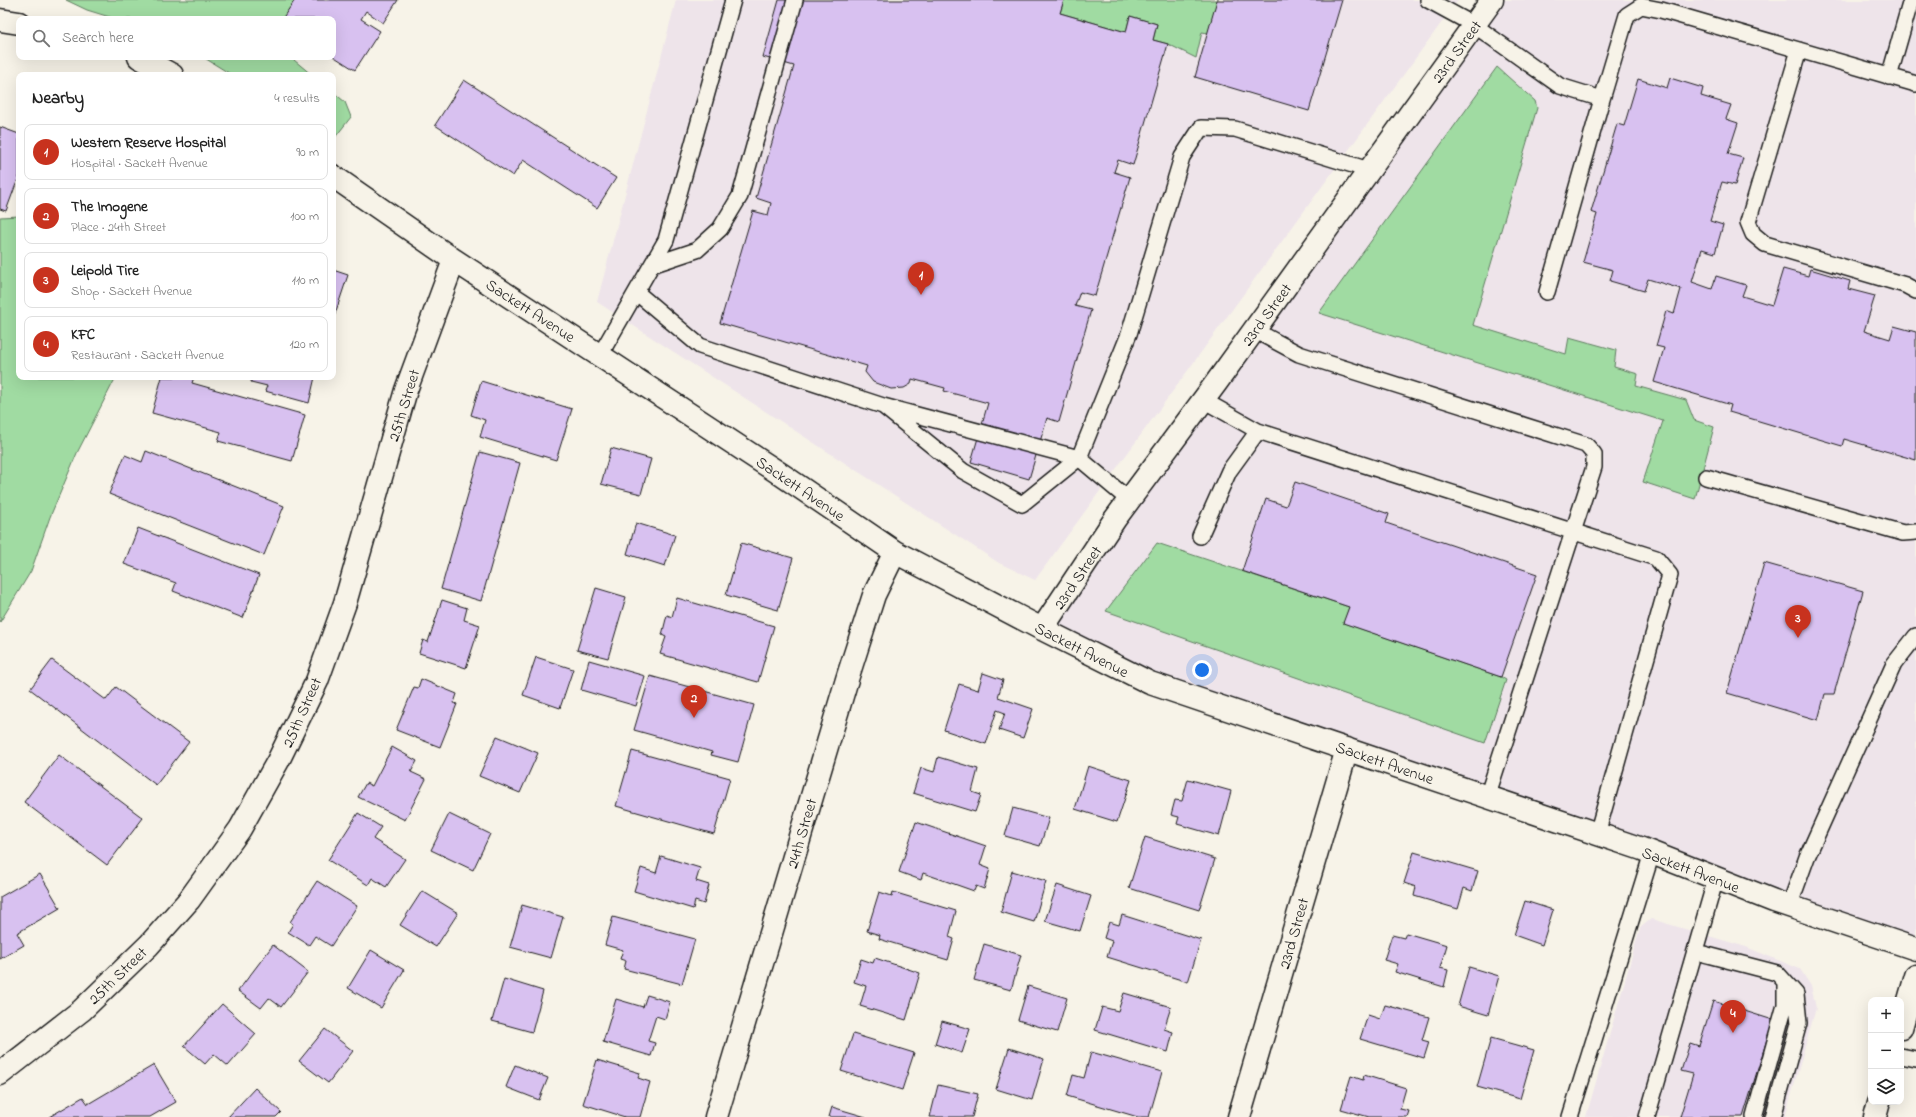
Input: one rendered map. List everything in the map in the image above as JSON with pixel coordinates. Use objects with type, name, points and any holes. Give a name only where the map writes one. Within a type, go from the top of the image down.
[{"type":"street","name":"23rd Street","points":[[1042,629],[1129,500],[1254,330],[1492,0]]},
{"type":"street","points":[[0,20],[16,23]]},
{"type":"street","points":[[144,60],[166,72]]},
{"type":"street","name":"Sackett Avenue","points":[[336,178],[454,260],[782,475],[895,552],[1042,629],[1150,683],[1652,853],[1789,907],[1916,949]]},
{"type":"street","name":"25th Street","points":[[0,1074],[82,1010],[162,931],[189,900],[240,830],[275,767],[317,681],[345,603],[406,390],[454,260]]},
{"type":"street","name":"24th Street","points":[[716,1117],[848,676],[874,595],[895,552]]},
{"type":"street","name":"23rd Street","points":[[1239,1117],[1347,749]]},
{"type":"street","points":[[1904,1018],[1916,976]]},
{"type":"street","points":[[1875,1117],[1878,1105]]},
{"type":"lane","points":[[600,355],[666,240],[732,0]]},
{"type":"lane","points":[[652,265],[696,250],[720,229],[740,196],[795,0]]},
{"type":"lane","points":[[1428,0],[1474,25],[1560,86],[1602,99]]},
{"type":"lane","points":[[1889,76],[1911,0]]},
{"type":"lane","points":[[1547,292],[1627,15],[1641,6],[1661,10],[1916,84]]},
{"type":"lane","points":[[1799,50],[1748,222],[1753,234],[1765,244],[1905,285],[1916,291]]},
{"type":"lane","points":[[883,406],[963,471],[1022,504],[1079,458],[1129,334],[1182,157],[1201,128],[1234,129],[1369,170]]},
{"type":"lane","points":[[636,292],[700,346],[883,406],[1079,458],[1129,500]]},
{"type":"lane","points":[[1254,330],[1299,354],[1586,445],[1594,454],[1594,467],[1487,797]]},
{"type":"lane","points":[[1203,400],[1258,431],[1656,558],[1670,575],[1597,834]]},
{"type":"lane","points":[[1200,536],[1229,471],[1258,431]]},
{"type":"lane","points":[[1706,477],[1903,533],[1916,532]]},
{"type":"lane","points":[[1789,907],[1807,857],[1894,664],[1916,636]]},
{"type":"lane","points":[[1570,1117],[1652,853]]},
{"type":"lane","points":[[1647,1117],[1696,952],[1716,878]]},
{"type":"lane","points":[[1696,952],[1777,973],[1796,994],[1799,1023],[1773,1117]]},
{"type":"lane","points":[[1754,1117],[1785,1005],[1785,982]]},
{"type":"lane","points":[[1904,1057],[1916,1059]]},
{"type":"shaded area","points":[[676,0],[1458,0],[1035,580],[999,563],[597,302]]},
{"type":"shaded area","points":[[1492,0],[1916,0],[1916,949],[1347,749],[1042,629]]},
{"type":"shaded area","points":[[1651,919],[1746,947],[1800,969],[1811,986],[1816,1008],[1785,1117],[1586,1117],[1640,928]]},
{"type":"green space","points":[[66,0],[318,0],[311,16],[106,16],[87,10]]},
{"type":"green space","points":[[1064,0],[1218,0],[1208,33],[1202,32],[1196,58],[1168,44],[1153,40],[1157,24],[1130,16],[1126,32],[1060,13]]},
{"type":"green space","points":[[208,60],[294,60],[308,72],[227,72]]},
{"type":"green space","points":[[1497,67],[1535,101],[1537,108],[1473,325],[1566,354],[1569,337],[1616,350],[1614,367],[1638,374],[1636,386],[1686,400],[1694,420],[1714,427],[1695,499],[1643,482],[1663,421],[1319,313]]},
{"type":"green space","points":[[336,94],[345,102],[351,117],[336,136]]},
{"type":"green space","points":[[16,216],[16,380],[114,380],[77,453],[50,517],[31,571],[0,622],[0,217]]},
{"type":"green space","points":[[1157,543],[1349,607],[1344,623],[1506,680],[1485,743],[1106,611]]},
{"type":"building","points":[[295,0],[398,0],[383,23],[366,11],[361,19],[380,31],[355,70],[336,58],[336,16],[284,16]]},
{"type":"building","points":[[779,0],[1064,0],[1060,13],[1126,32],[1130,16],[1157,24],[1153,40],[1168,44],[1133,165],[1118,160],[1114,172],[1130,177],[1095,296],[1080,292],[1075,306],[1091,310],[1059,422],[1047,418],[1029,479],[971,462],[988,403],[944,391],[945,388],[912,379],[911,384],[904,388],[891,389],[873,382],[865,372],[867,366],[720,323],[753,211],[768,215],[771,203],[756,198],[794,66],[763,57]]},
{"type":"building","points":[[1217,0],[1342,0],[1309,111],[1195,77]]},
{"type":"building","points":[[1670,78],[1703,88],[1701,96],[1731,105],[1726,119],[1738,123],[1728,154],[1743,158],[1735,185],[1722,182],[1710,221],[1723,225],[1715,253],[1702,249],[1692,282],[1712,289],[1716,276],[1746,285],[1742,296],[1772,305],[1783,269],[1808,276],[1810,269],[1850,281],[1848,289],[1875,296],[1864,331],[1890,339],[1894,326],[1916,332],[1916,460],[1844,439],[1842,446],[1729,412],[1731,405],[1654,382],[1664,348],[1656,346],[1666,311],[1674,314],[1681,289],[1648,279],[1644,291],[1610,281],[1613,270],[1583,262],[1597,214],[1591,212],[1617,124],[1624,126],[1638,79],[1667,88]]},
{"type":"building","points":[[464,80],[616,178],[597,208],[523,160],[513,176],[435,125]]},
{"type":"building","points":[[0,127],[16,133],[16,184],[6,211],[0,209]]},
{"type":"building","points":[[336,271],[348,275],[336,311]]},
{"type":"building","points":[[161,380],[193,380],[192,383],[305,415],[292,461],[218,441],[221,432],[152,413]]},
{"type":"building","points":[[251,380],[314,380],[309,403],[265,391],[267,386],[251,382]]},
{"type":"building","points":[[481,381],[572,409],[556,460],[480,437],[485,420],[471,415]]},
{"type":"building","points":[[611,448],[651,459],[641,494],[601,484]]},
{"type":"building","points":[[146,451],[284,506],[264,555],[109,494],[125,455],[142,462]]},
{"type":"building","points":[[480,452],[520,463],[481,601],[441,589]]},
{"type":"building","points":[[1295,482],[1389,514],[1386,523],[1537,574],[1501,677],[1343,623],[1349,607],[1242,571],[1266,499],[1286,506]]},
{"type":"building","points":[[636,523],[675,535],[665,566],[627,554]]},
{"type":"building","points":[[138,528],[259,575],[243,618],[173,591],[176,583],[124,564]]},
{"type":"building","points":[[741,543],[793,558],[778,610],[726,595]]},
{"type":"building","points":[[1764,563],[1863,591],[1834,694],[1825,694],[1818,720],[1727,693]]},
{"type":"building","points":[[596,588],[626,597],[608,658],[577,650]]},
{"type":"building","points":[[677,598],[774,626],[758,682],[660,654],[666,637],[662,635],[667,615],[672,617]]},
{"type":"building","points":[[442,600],[467,608],[464,620],[480,625],[466,668],[419,653],[423,640],[428,642]]},
{"type":"building","points":[[536,657],[573,669],[560,708],[523,695]]},
{"type":"building","points":[[52,660],[106,700],[116,687],[189,742],[156,785],[30,689]]},
{"type":"building","points":[[589,660],[645,676],[636,706],[581,690]]},
{"type":"building","points":[[983,673],[1003,680],[998,697],[1033,709],[1023,738],[999,730],[1005,713],[997,710],[986,744],[944,730],[959,684],[978,690]]},
{"type":"building","points":[[650,676],[754,705],[738,762],[711,755],[712,752],[634,730]]},
{"type":"building","points":[[421,679],[457,694],[454,703],[457,704],[440,747],[396,730],[414,687],[418,688]]},
{"type":"building","points":[[497,736],[538,753],[520,793],[479,776]]},
{"type":"building","points":[[392,747],[417,761],[411,772],[426,779],[405,820],[358,797],[366,783],[372,786]]},
{"type":"building","points":[[632,751],[730,778],[714,834],[616,806]]},
{"type":"building","points":[[59,755],[143,818],[107,865],[24,802]]},
{"type":"building","points":[[938,757],[978,769],[972,792],[981,795],[975,812],[913,793],[921,768],[934,772]]},
{"type":"building","points":[[1088,766],[1131,780],[1117,822],[1075,809]]},
{"type":"building","points":[[1188,779],[1231,791],[1219,836],[1177,824],[1179,817],[1171,815],[1175,800],[1182,801]]},
{"type":"building","points":[[1013,808],[1049,818],[1040,846],[1005,836]]},
{"type":"building","points":[[358,813],[381,827],[373,839],[405,859],[386,887],[372,878],[368,885],[328,860]]},
{"type":"building","points":[[449,814],[490,834],[473,870],[431,850]]},
{"type":"building","points":[[916,822],[986,846],[980,865],[990,869],[984,889],[976,886],[974,891],[923,873],[921,880],[899,872]]},
{"type":"building","points":[[1145,837],[1215,859],[1199,910],[1129,888]]},
{"type":"building","points":[[1414,852],[1478,871],[1472,891],[1464,888],[1458,909],[1414,896],[1416,887],[1404,883]]},
{"type":"building","points":[[661,856],[700,868],[696,881],[709,885],[704,904],[695,901],[693,909],[634,891],[641,868],[656,873]]},
{"type":"building","points":[[1012,871],[1046,881],[1034,922],[1001,912]]},
{"type":"building","points":[[40,874],[60,908],[17,933],[24,945],[0,959],[0,897]]},
{"type":"building","points":[[317,881],[357,906],[331,946],[315,936],[309,945],[288,932],[293,924],[290,922]]},
{"type":"building","points":[[1057,885],[1091,896],[1080,931],[1045,921]]},
{"type":"building","points":[[422,891],[458,913],[436,947],[400,925]]},
{"type":"building","points":[[879,892],[892,896],[893,892],[956,911],[949,937],[954,939],[948,960],[879,939],[880,935],[867,931]]},
{"type":"building","points":[[1525,901],[1553,910],[1542,945],[1514,935]]},
{"type":"building","points":[[522,905],[563,917],[551,958],[510,947]]},
{"type":"building","points":[[1122,915],[1201,940],[1188,982],[1107,957],[1112,941],[1104,938],[1109,922],[1119,925]]},
{"type":"building","points":[[613,917],[695,939],[682,984],[624,969],[626,961],[620,959],[623,950],[605,945]]},
{"type":"building","points":[[1406,933],[1447,945],[1440,968],[1448,970],[1444,987],[1395,972],[1398,964],[1384,960],[1392,935],[1404,938]]},
{"type":"building","points":[[984,944],[1021,955],[1011,990],[974,980]]},
{"type":"building","points":[[273,945],[308,972],[281,1007],[269,998],[261,1008],[238,991]]},
{"type":"building","points":[[371,950],[404,970],[381,1008],[348,988]]},
{"type":"building","points":[[875,958],[920,973],[906,1020],[860,1006],[866,986],[854,982],[861,959],[873,963]]},
{"type":"building","points":[[1469,967],[1499,976],[1488,1015],[1458,1006]]},
{"type":"building","points":[[504,979],[543,991],[532,1032],[492,1021]]},
{"type":"building","points":[[1028,986],[1067,998],[1057,1032],[1018,1020]]},
{"type":"building","points":[[1124,993],[1171,1007],[1164,1029],[1173,1032],[1168,1052],[1095,1030],[1102,1007],[1118,1011]]},
{"type":"building","points":[[647,995],[670,1002],[665,1019],[656,1016],[648,1041],[655,1043],[651,1056],[603,1042],[616,999],[643,1007]]},
{"type":"building","points":[[1713,1001],[1773,1020],[1743,1117],[1680,1117],[1693,1074],[1681,1071],[1690,1043],[1699,1046]]},
{"type":"building","points":[[222,1004],[256,1034],[228,1066],[214,1054],[205,1064],[184,1046]]},
{"type":"building","points":[[1385,1005],[1429,1017],[1422,1040],[1429,1042],[1424,1058],[1360,1039],[1368,1015],[1380,1019]]},
{"type":"building","points":[[942,1021],[970,1029],[962,1053],[935,1044]]},
{"type":"building","points":[[325,1029],[353,1051],[328,1083],[299,1061]]},
{"type":"building","points":[[853,1034],[914,1053],[902,1090],[841,1071]]},
{"type":"building","points":[[1491,1038],[1534,1050],[1520,1099],[1477,1087]]},
{"type":"building","points":[[1009,1048],[1044,1059],[1032,1100],[996,1089]]},
{"type":"building","points":[[1091,1052],[1162,1072],[1149,1117],[1138,1117],[1067,1096],[1073,1075],[1084,1078]]},
{"type":"building","points":[[597,1060],[640,1073],[638,1078],[650,1082],[640,1117],[625,1117],[583,1104]]},
{"type":"building","points":[[154,1065],[176,1102],[150,1117],[49,1117],[83,1097],[88,1104]]},
{"type":"building","points":[[515,1065],[548,1078],[539,1100],[506,1087]]},
{"type":"building","points":[[1364,1075],[1406,1088],[1400,1109],[1409,1111],[1407,1117],[1369,1117],[1341,1109],[1351,1076],[1363,1080]]},
{"type":"building","points":[[938,1085],[978,1094],[972,1117],[930,1117]]},
{"type":"building","points":[[255,1088],[281,1112],[276,1117],[228,1117]]},
{"type":"building","points":[[832,1107],[866,1117],[829,1117]]},
{"type":"place","name":"Western Reserve Hospital","points":[[921,295]]},
{"type":"place","name":"Leipold Tire","points":[[1798,638]]},
{"type":"place","name":"The Imogene","points":[[694,718]]},
{"type":"place","name":"KFC","points":[[1733,1033]]}]
